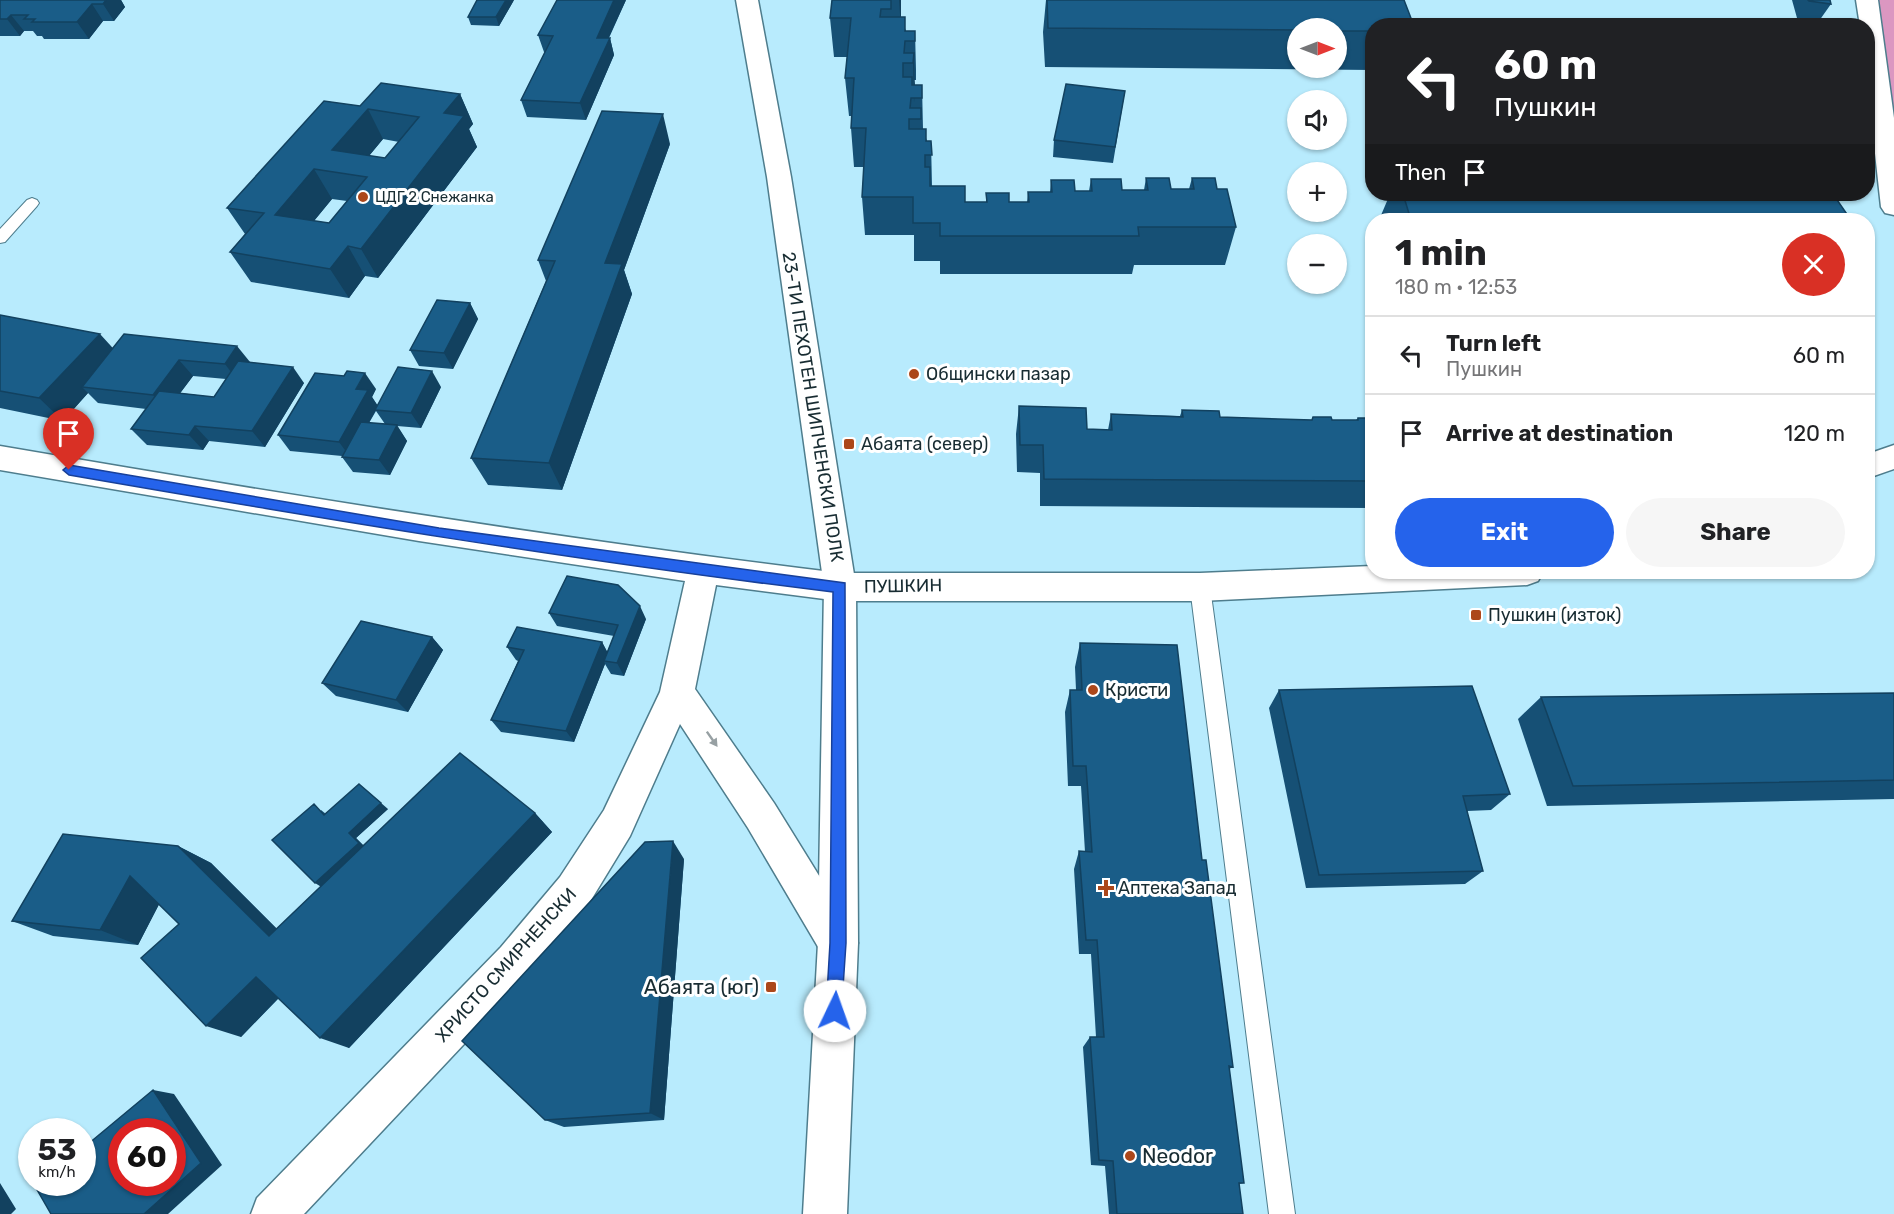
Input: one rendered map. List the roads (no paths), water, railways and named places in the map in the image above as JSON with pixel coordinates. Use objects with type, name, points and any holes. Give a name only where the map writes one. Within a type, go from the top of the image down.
[{"type":"street","name":"23-ТИ ПЕХОТЕН ШИПЧЕНСКИ ПОЛК","points":[[747,0],[779,177],[840,587],[838,943],[825,1214]]},
{"type":"street","points":[[1867,0],[1869,18]]},
{"type":"street","points":[[1875,61],[1894,207]]},
{"type":"street","points":[[1875,464],[1894,457]]},
{"type":"street","name":"ПУШКИН","points":[[0,458],[439,533],[703,571],[840,587],[941,585],[1200,587],[1374,579]]},
{"type":"street","name":"ХРИСТО СМИРНЕНСКИ","points":[[273,1214],[514,961],[574,891],[617,823],[677,693],[703,571]]},
{"type":"street","points":[[677,693],[713,740],[757,807],[838,943]]},
{"type":"lane","points":[[0,238],[32,203]]},
{"type":"lane","points":[[1200,587],[1282,1214]]},
{"type":"place","name":"ЦДГ 2 Снежанка","points":[[363,197]]},
{"type":"place","name":"Общински пазар","points":[[914,374]]},
{"type":"place","name":"Абаята (север)","points":[[849,444]]},
{"type":"place","name":"Пушкин (изток)","points":[[1476,615]]},
{"type":"place","name":"Кристи","points":[[1093,690]]},
{"type":"place","name":"Аптека Запад","points":[[1106,888]]},
{"type":"place","name":"Абаята (юг)","points":[[771,987]]},
{"type":"place","name":"Neodor","points":[[1130,1156]]}]
